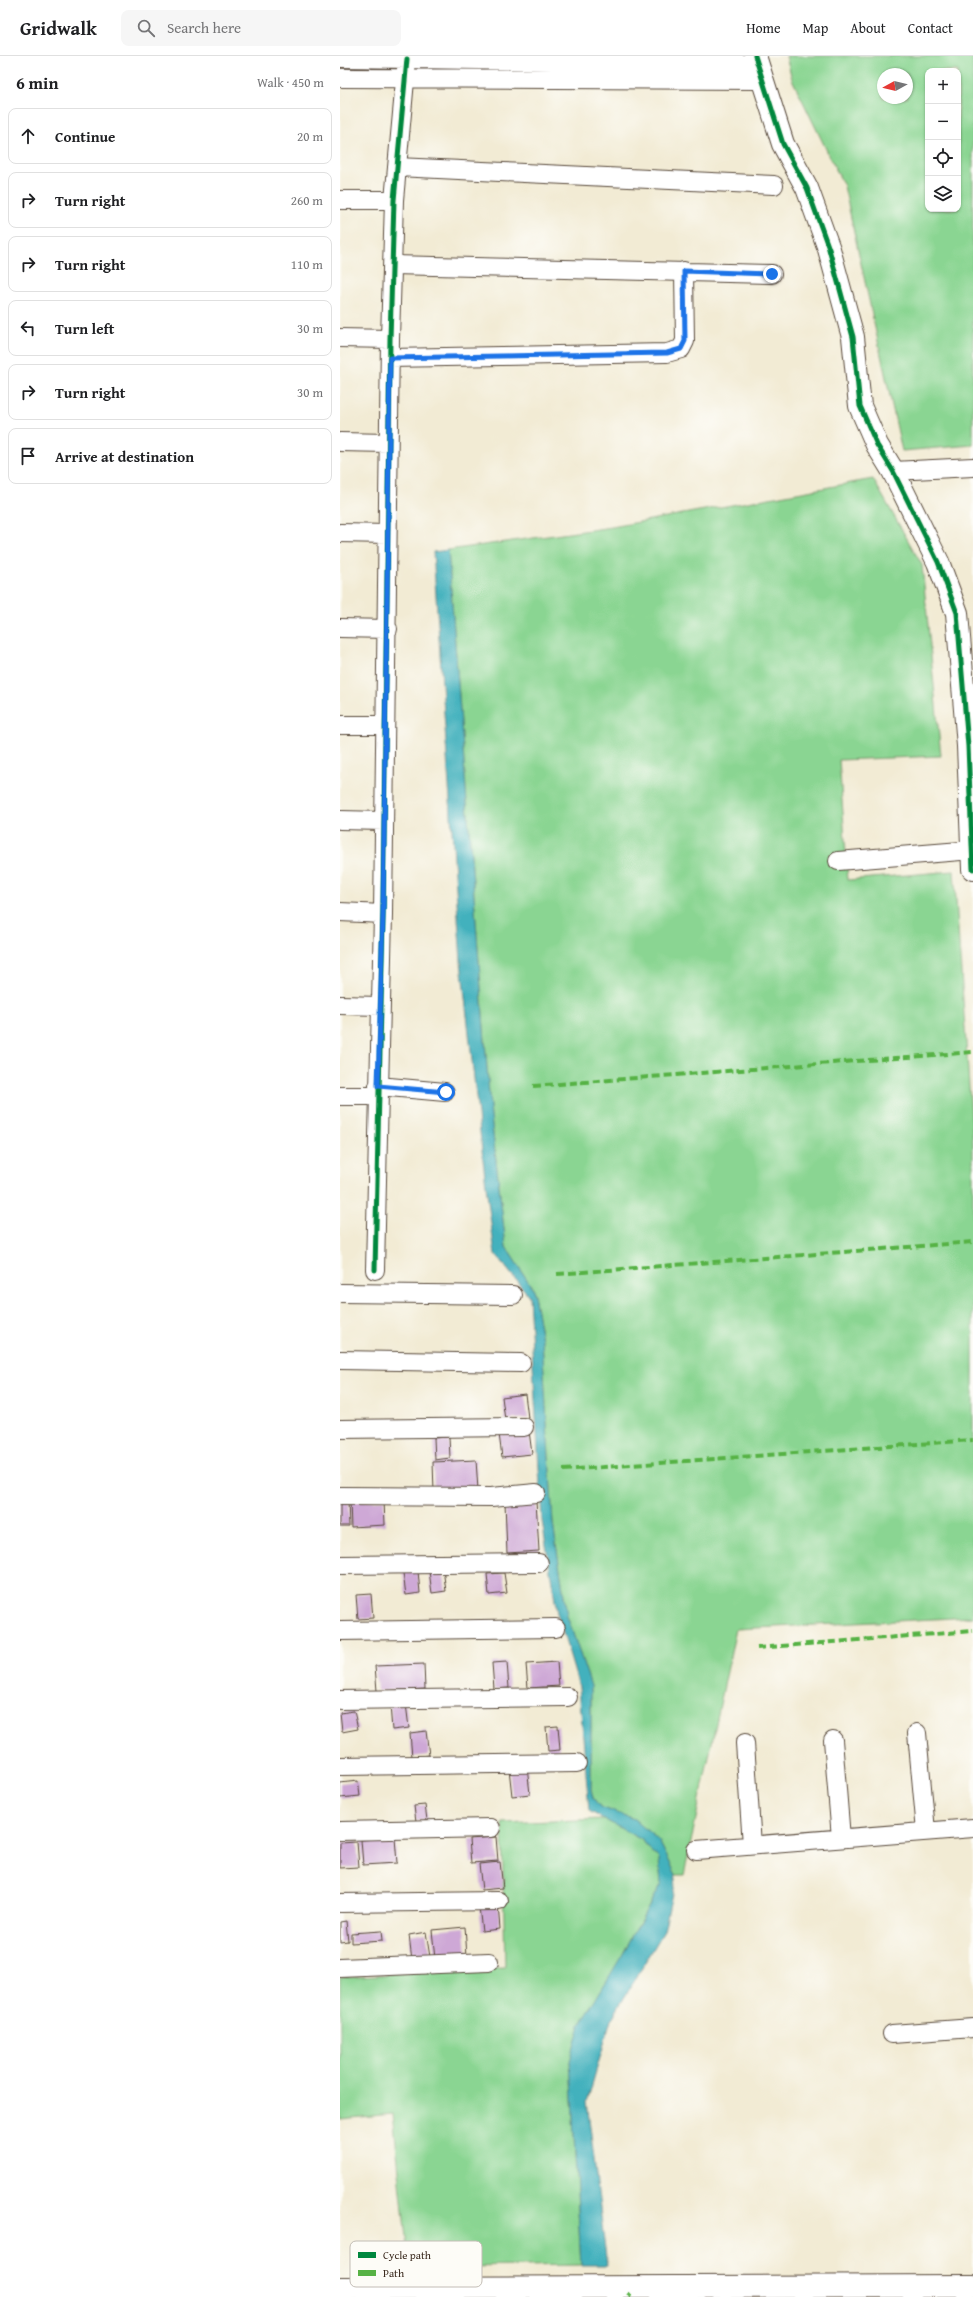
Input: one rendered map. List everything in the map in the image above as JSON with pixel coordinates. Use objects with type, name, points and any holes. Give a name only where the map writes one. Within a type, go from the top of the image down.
[{"type":"street","points":[[340,58],[570,59],[758,67]]},
{"type":"street","points":[[375,1270],[388,629],[387,534],[390,338],[394,200],[407,59]]},
{"type":"street","points":[[340,78],[406,78],[758,67]]},
{"type":"street","points":[[758,67],[783,144],[806,188],[829,249],[853,338],[860,406],[877,445],[893,471],[938,562],[958,613],[968,746],[973,857],[838,861]]},
{"type":"street","points":[[398,167],[774,185]]},
{"type":"street","points":[[340,200],[394,200]]},
{"type":"street","points":[[392,265],[772,274]]},
{"type":"street","points":[[390,358],[667,353],[681,349],[685,341],[684,271]]},
{"type":"street","points":[[340,338],[390,338]]},
{"type":"street","points":[[340,442],[388,443]]},
{"type":"street","points":[[893,471],[973,467]]},
{"type":"street","points":[[340,533],[387,534]]},
{"type":"street","points":[[340,628],[388,629]]},
{"type":"street","points":[[340,725],[385,725]]},
{"type":"street","points":[[340,820],[384,821]]},
{"type":"street","points":[[340,912],[383,914]]},
{"type":"street","points":[[340,1005],[380,1006]]},
{"type":"street","points":[[340,1096],[378,1091],[446,1092]]},
{"type":"street","points":[[340,1293],[513,1295]]},
{"type":"street","points":[[340,1360],[521,1363]]},
{"type":"street","points":[[340,1428],[524,1427]]},
{"type":"street","points":[[340,1496],[491,1497],[536,1493]]},
{"type":"street","points":[[340,1565],[539,1563]]},
{"type":"street","points":[[340,1631],[556,1628]]},
{"type":"street","points":[[340,1700],[568,1697]]},
{"type":"street","points":[[917,1733],[926,1832]]},
{"type":"street","points":[[833,1740],[841,1838]]},
{"type":"street","points":[[745,1743],[752,1845]]},
{"type":"street","points":[[340,1766],[577,1763]]},
{"type":"street","points":[[340,1832],[491,1828]]},
{"type":"street","points":[[696,1850],[973,1828]]},
{"type":"street","points":[[340,1903],[499,1900]]},
{"type":"street","points":[[340,1968],[489,1962]]},
{"type":"street","points":[[892,2034],[973,2028]]},
{"type":"street","points":[[340,2288],[973,2286]]},
{"type":"green space","points":[[786,56],[973,56],[973,445],[902,451],[844,186],[792,79]]},
{"type":"green space","points":[[873,479],[922,565],[941,756],[839,760],[848,880],[954,871],[973,1142],[973,1617],[736,1629],[684,1875],[676,1875],[659,1841],[634,1819],[600,1807],[593,1798],[591,1790],[591,1686],[567,1616],[553,1524],[542,1340],[533,1289],[506,1247],[490,1108],[448,550],[612,527]]},
{"type":"green space","points":[[604,1819],[642,1840],[659,1859],[661,1883],[624,1952],[570,2061],[581,2265],[482,2267],[482,2241],[406,2241],[393,2114],[340,2119],[340,1977],[505,1968],[502,1823]]},
{"type":"water","points":[[448,550],[490,1108],[506,1247],[533,1289],[542,1340],[553,1524],[567,1616],[591,1686],[591,1790],[593,1798],[600,1807],[634,1819],[659,1841],[676,1875],[664,1931],[611,2020],[587,2102],[607,2265],[581,2265],[570,2061],[580,2025],[624,1952],[661,1883],[659,1859],[642,1840],[589,1811],[579,1687],[557,1613],[542,1521],[529,1296],[495,1254],[461,962],[433,552]]},
{"type":"building","points":[[525,1394],[528,1418],[505,1420],[502,1397]]},
{"type":"building","points":[[529,1431],[532,1454],[502,1457],[499,1434]]},
{"type":"building","points":[[449,1437],[450,1458],[435,1460],[434,1438]]},
{"type":"building","points":[[476,1460],[478,1490],[434,1492],[433,1462]]},
{"type":"building","points":[[384,1500],[385,1525],[351,1527],[350,1502]]},
{"type":"building","points":[[536,1500],[539,1551],[507,1553],[505,1502]]},
{"type":"building","points":[[348,1501],[349,1526],[340,1526],[340,1502]]},
{"type":"building","points":[[443,1569],[446,1591],[432,1593],[429,1571]]},
{"type":"building","points":[[418,1571],[420,1593],[406,1595],[403,1573]]},
{"type":"building","points":[[504,1573],[507,1593],[489,1595],[487,1574]]},
{"type":"building","points":[[371,1594],[373,1618],[358,1619],[356,1595]]},
{"type":"building","points":[[507,1662],[509,1688],[494,1689],[492,1663]]},
{"type":"building","points":[[557,1662],[559,1686],[528,1688],[526,1664]]},
{"type":"building","points":[[424,1664],[425,1689],[377,1691],[375,1666]]},
{"type":"building","points":[[406,1704],[409,1728],[392,1730],[390,1705]]},
{"type":"building","points":[[354,1711],[358,1729],[342,1732],[340,1713]]},
{"type":"building","points":[[558,1726],[560,1750],[548,1751],[546,1727]]},
{"type":"building","points":[[426,1731],[429,1755],[412,1757],[410,1733]]},
{"type":"building","points":[[527,1767],[530,1794],[512,1796],[509,1769]]},
{"type":"building","points":[[358,1781],[360,1796],[340,1798],[340,1783]]},
{"type":"building","points":[[425,1805],[427,1820],[416,1821],[414,1806]]},
{"type":"building","points":[[496,1837],[498,1861],[471,1863],[469,1839]]},
{"type":"building","points":[[395,1838],[397,1863],[363,1865],[361,1840]]},
{"type":"building","points":[[357,1842],[359,1867],[340,1868],[340,1843]]},
{"type":"building","points":[[500,1862],[503,1888],[482,1890],[479,1864]]},
{"type":"building","points":[[498,1905],[500,1929],[482,1931],[479,1907]]},
{"type":"building","points":[[346,1921],[348,1941],[340,1942],[340,1922]]},
{"type":"building","points":[[465,1927],[467,1956],[435,1959],[432,1930]]},
{"type":"building","points":[[381,1931],[382,1941],[351,1943],[351,1933]]},
{"type":"building","points":[[426,1932],[430,1957],[412,1960],[409,1935]]},
{"type":"marked path","points":[[533,1086],[973,1052]]},
{"type":"marked path","points":[[557,1274],[973,1242]]},
{"type":"marked path","points":[[563,1470],[973,1440]]},
{"type":"marked path","points":[[757,1648],[973,1631]]},
{"type":"marked path","points":[[628,2293],[631,2297]]},
{"type":"cycle path","points":[[755,56],[783,144],[807,188],[829,249],[853,337],[860,406],[877,445],[893,471],[938,562],[957,613],[968,746],[973,869]]},
{"type":"cycle path","points":[[375,1270],[383,914],[390,339],[394,200],[407,59]]},
{"type":"route","points":[[446,1092],[378,1086],[383,914],[385,725],[388,629],[387,534],[390,358],[667,353],[681,349],[685,341],[684,271],[772,274]]}]
